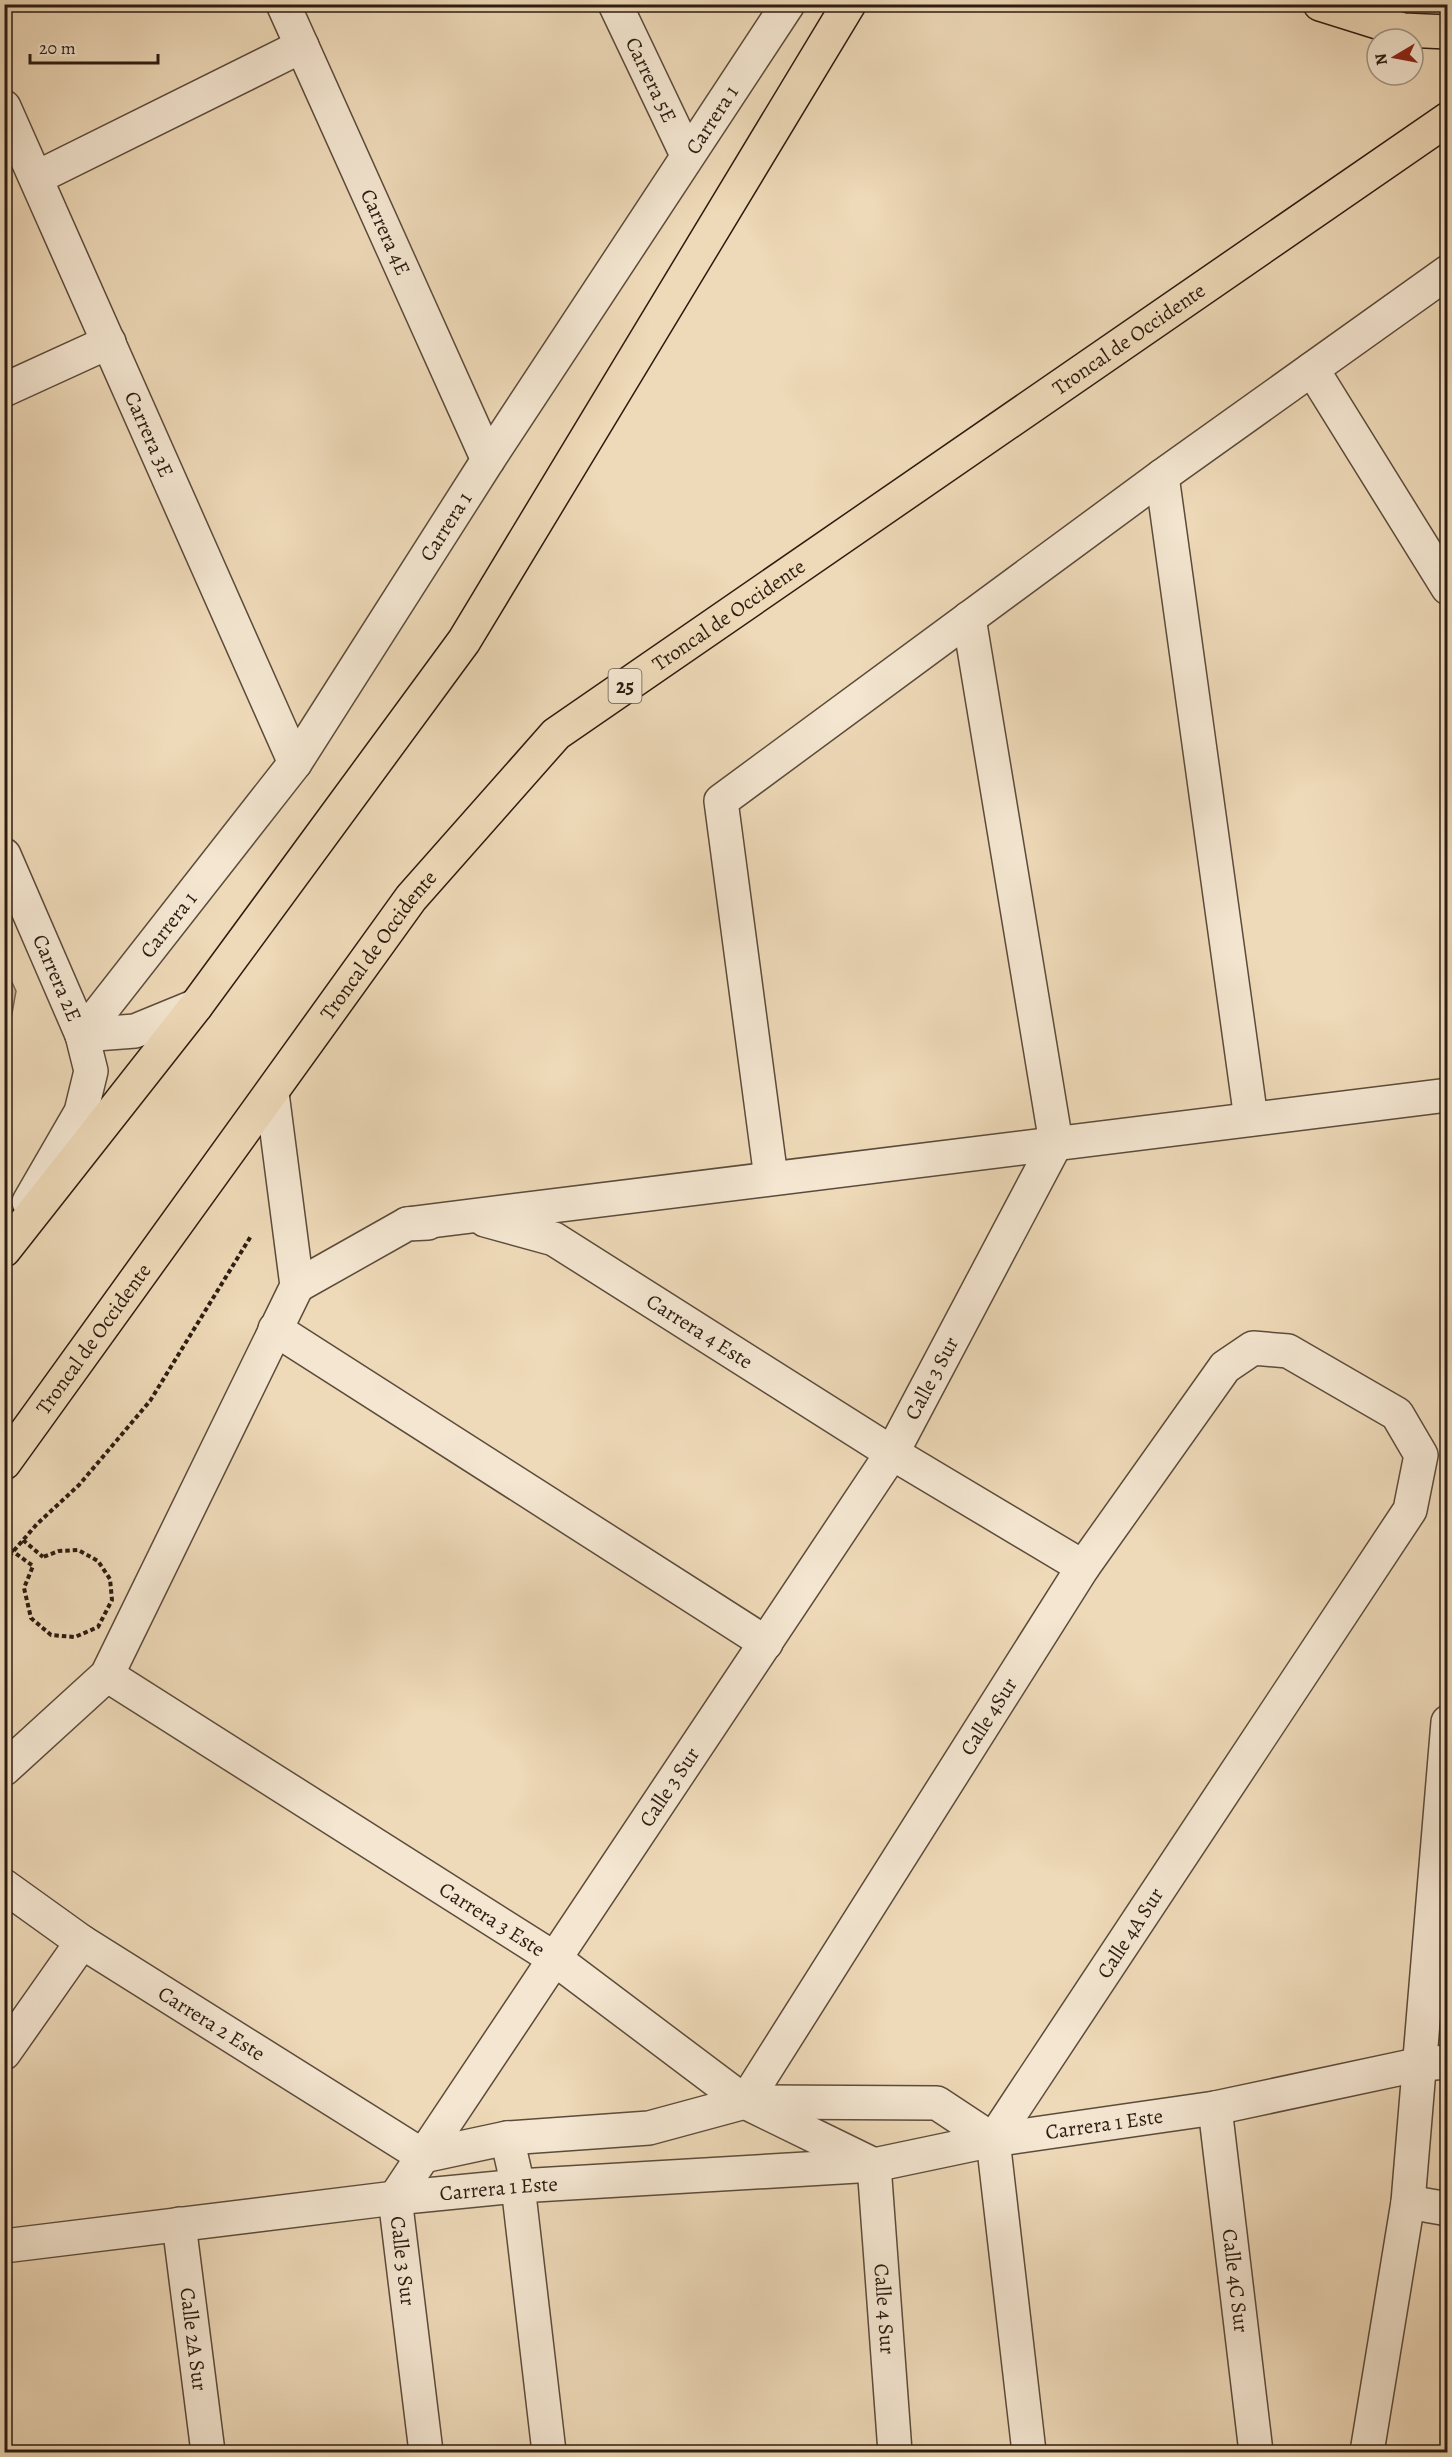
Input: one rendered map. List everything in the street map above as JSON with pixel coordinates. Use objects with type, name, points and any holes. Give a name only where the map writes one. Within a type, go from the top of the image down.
[{"type":"highway","points":[[4,1250],[196,1006],[464,641],[849,4]]},
{"type":"highway","points":[[1320,4],[1403,30],[1448,32]]},
{"type":"highway","name":"Troncal de Occidente","points":[[4,1463],[411,898],[556,734],[1448,119]]},
{"type":"street","name":"Carrera 4E","points":[[283,4],[488,460]]},
{"type":"street","name":"Carrera 5E","points":[[615,4],[687,155]]},
{"type":"street","name":"Carrera 1","points":[[82,1035],[295,763],[488,460],[788,4]]},
{"type":"street","points":[[36,178],[302,46]]},
{"type":"street","name":"Carrera 3E","points":[[4,107],[295,763]]},
{"type":"street","points":[[771,1178],[721,801],[1162,476],[1448,272]]},
{"type":"street","points":[[4,390],[109,342]]},
{"type":"street","points":[[1312,369],[1448,588]]},
{"type":"street","points":[[1162,476],[1251,1119]]},
{"type":"street","points":[[969,618],[1056,1143]]},
{"type":"street","name":"Carrera 2E","points":[[4,855],[82,1035],[91,1071],[81,1112],[4,1243]]},
{"type":"street","name":"Carrera 2E","points":[[82,1035],[135,1031],[196,1006]]},
{"type":"street","points":[[4,1769],[107,1675],[297,1286],[272,1093]]},
{"type":"street","points":[[407,1224],[1448,1095]]},
{"type":"street","name":"Calle 3 Sur","points":[[426,2452],[395,2198],[892,1453],[1056,1143]]},
{"type":"street","name":"Carrera 4 Este","points":[[297,1286],[407,1224],[486,1220],[554,1239],[892,1453],[1083,1567]]},
{"type":"street","points":[[275,1329],[766,1643]]},
{"type":"street","name":"Calle 4A Sur","points":[[993,2140],[1410,1510],[1421,1455],[1397,1414],[1288,1351],[1254,1348]]},
{"type":"street","name":"Calle 4Sur","points":[[745,2102],[1083,1567],[1225,1367],[1254,1348]]},
{"type":"street","name":"Carrera 3 Este","points":[[107,1675],[555,1959],[745,2102],[874,2165]]},
{"type":"street","points":[[1367,2452],[1408,2202],[1434,2063],[1448,1722]]},
{"type":"street","name":"Carrera 2 Este","points":[[4,1886],[82,1942],[423,2156]]},
{"type":"street","points":[[4,2053],[82,1942]]},
{"type":"street","name":"Carrera 1 Este","points":[[4,2246],[395,2198],[518,2186],[874,2165],[993,2140],[1215,2108],[1434,2063]]},
{"type":"street","name":"Carrera 1 Este","points":[[423,2156],[507,2138],[649,2128],[745,2102],[937,2103],[993,2140]]},
{"type":"street","name":"Calle 4C Sur","points":[[1215,2108],[1256,2452]]},
{"type":"street","points":[[507,2138],[518,2186],[549,2452]]},
{"type":"street","points":[[993,2140],[1029,2452]]},
{"type":"street","name":"Calle 4 Sur","points":[[874,2165],[895,2452]]},
{"type":"street","points":[[1408,2202],[1448,2209]]},
{"type":"street","name":"Calle 2A Sur","points":[[179,2224],[208,2452]]},
{"type":"path","points":[[4,1562],[79,1485],[150,1401],[284,1185]]},
{"type":"path","points":[[4,1545],[33,1566],[24,1588],[31,1618],[51,1635],[75,1637],[98,1627],[112,1600],[110,1579],[98,1561],[78,1550],[59,1551],[43,1557],[23,1540]]},
{"type":"shaded area","points":[[1320,5],[1447,5],[1447,32]]},
{"type":"shaded area","points":[[4,965],[16,991],[5,1052],[4,1052]]}]
